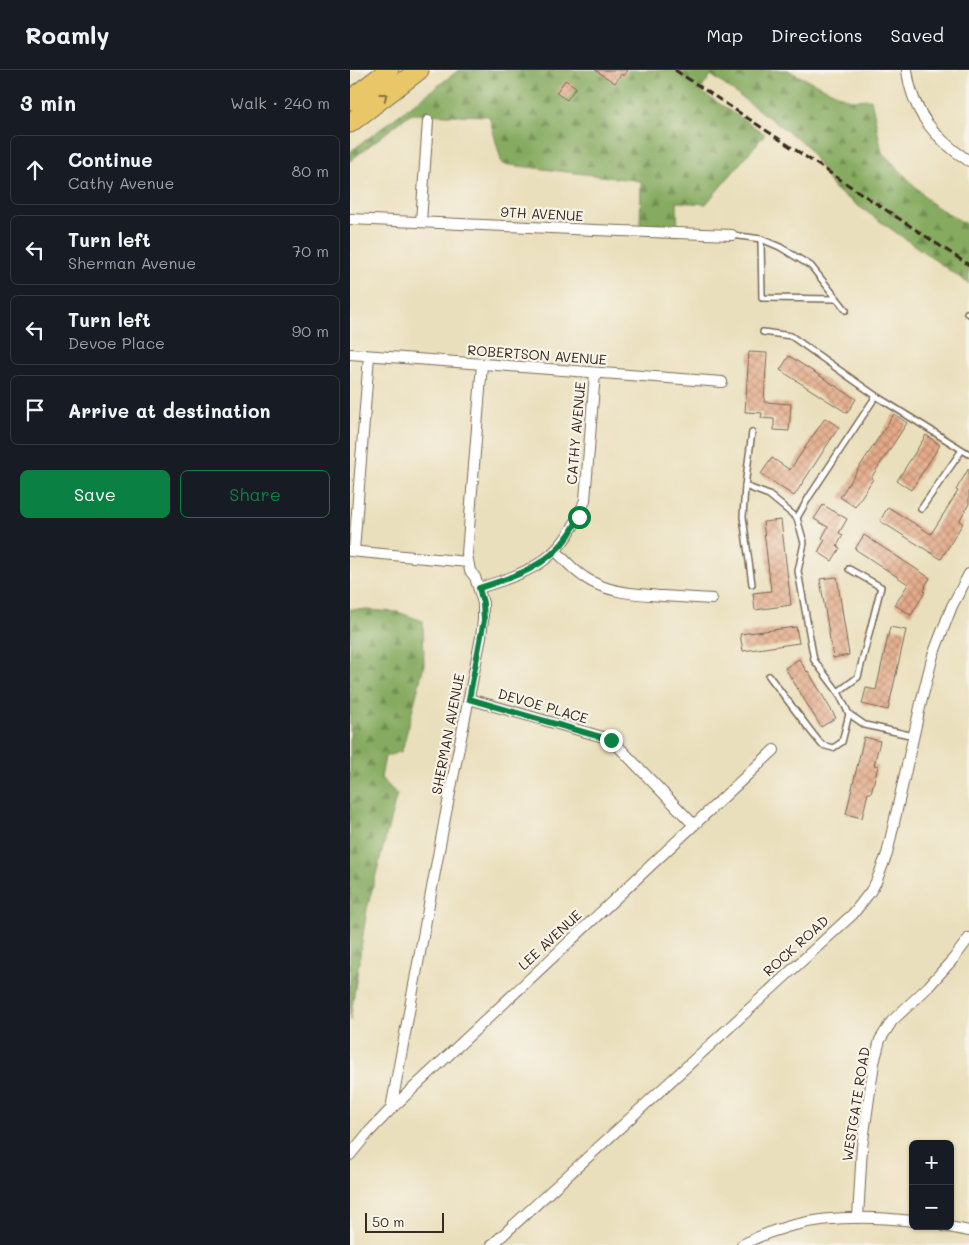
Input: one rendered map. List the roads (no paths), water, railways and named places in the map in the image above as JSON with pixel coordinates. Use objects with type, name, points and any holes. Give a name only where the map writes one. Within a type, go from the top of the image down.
[{"type":"highway","points":[[350,100],[389,70]]},
{"type":"highway","points":[[350,123],[419,70]]},
{"type":"street","points":[[907,70],[908,84],[921,115],[938,137],[969,161]]},
{"type":"street","points":[[420,222],[428,121]]},
{"type":"street","name":"9TH AVENUE","points":[[350,219],[732,235]]},
{"type":"street","name":"ROBERTSON AVENUE","points":[[350,354],[722,382]]},
{"type":"street","points":[[369,356],[352,551],[468,562]]},
{"type":"street","name":"SHERMAN AVENUE","points":[[390,1109],[484,620],[483,603],[479,588],[470,571],[468,562],[482,364]]},
{"type":"street","name":"CATHY AVENUE","points":[[479,588],[524,573],[533,568],[556,551],[569,535],[579,517],[585,500],[595,373]]},
{"type":"street","points":[[556,551],[584,578],[613,590],[645,595],[712,598]]},
{"type":"street","name":"ROCK ROAD","points":[[492,1245],[852,914],[870,892],[887,854],[935,648],[952,606],[969,574]]},
{"type":"street","name":"DEVOE PLACE","points":[[469,699],[602,737],[616,744],[694,825]]},
{"type":"street","name":"LEE AVENUE","points":[[350,1155],[390,1109],[774,750]]},
{"type":"street","name":"WESTGATE ROAD","points":[[858,1218],[862,1147],[874,1063],[880,1040],[892,1021],[928,987],[969,938]]},
{"type":"street","points":[[742,1245],[759,1236],[787,1226],[816,1220],[882,1217],[909,1220]]},
{"type":"street","points":[[954,1228],[969,1231]]},
{"type":"lane","points":[[732,235],[761,239],[780,247],[811,266],[846,310]]},
{"type":"lane","points":[[761,239],[762,298],[837,298]]},
{"type":"lane","points":[[763,332],[791,336],[876,396],[969,454]]},
{"type":"lane","points":[[797,518],[809,496],[876,396]]},
{"type":"lane","points":[[752,432],[743,517],[752,584]]},
{"type":"lane","points":[[921,509],[962,450]]},
{"type":"lane","points":[[745,486],[769,495],[797,518],[804,543],[798,571],[814,660],[838,692],[849,714],[865,725],[914,736]]},
{"type":"lane","points":[[838,692],[858,677],[881,587],[849,569]]},
{"type":"lane","points":[[770,676],[822,745],[834,748],[842,742],[849,714]]},
{"type":"railway","points":[[675,70],[969,265]]}]
